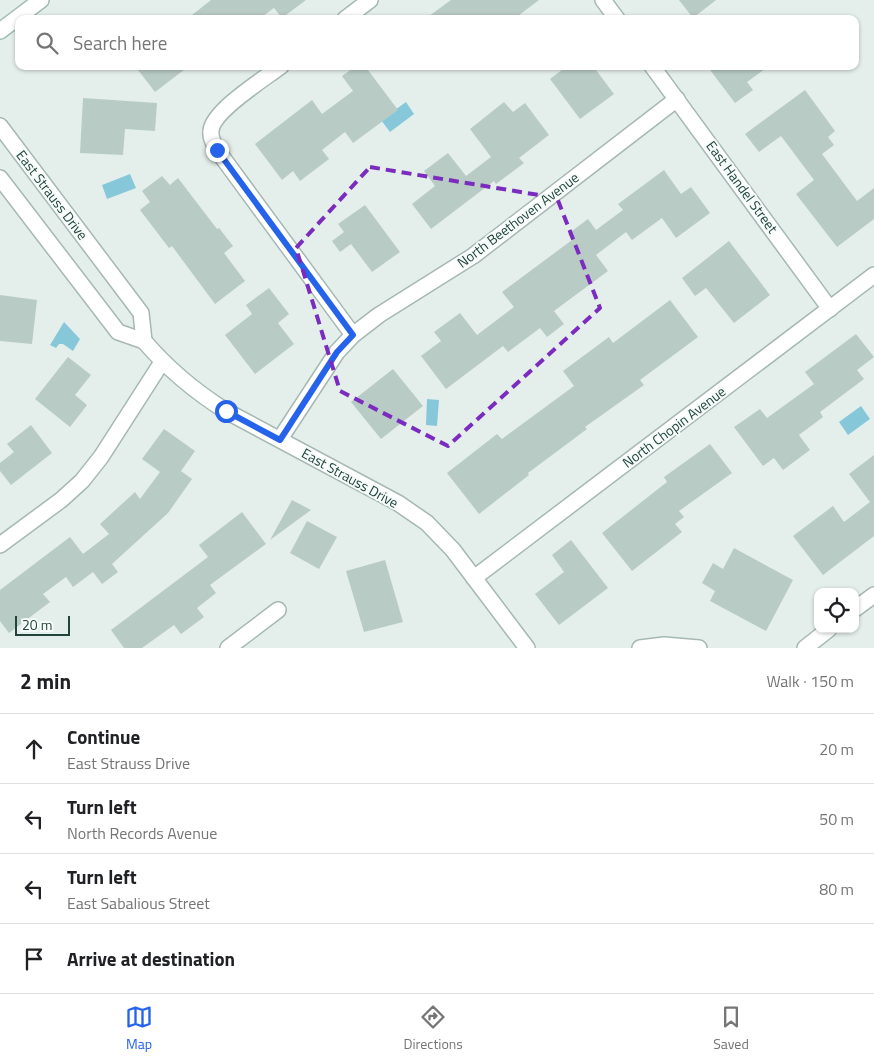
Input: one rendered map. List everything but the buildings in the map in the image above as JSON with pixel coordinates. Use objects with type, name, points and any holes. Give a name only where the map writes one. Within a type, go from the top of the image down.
[{"type":"street","points":[[21,15],[41,0]]},
{"type":"street","points":[[350,15],[370,0]]},
{"type":"street","points":[[602,0],[614,15]]},
{"type":"street","points":[[0,31],[15,20]]},
{"type":"street","points":[[276,70],[226,107],[215,119],[211,130],[212,140],[217,150],[353,335]]},
{"type":"street","name":"East Handel Street","points":[[655,70],[830,309]]},
{"type":"street","name":"North Beethoven Avenue","points":[[280,440],[337,352],[353,335],[380,315],[473,256],[677,99]]},
{"type":"street","name":"East Strauss Drive","points":[[0,126],[141,313],[144,341],[162,362],[204,398],[398,503],[427,522],[453,550],[527,648]]},
{"type":"street","points":[[0,178],[118,332],[144,341]]},
{"type":"street","name":"North Chopin Avenue","points":[[474,578],[874,275]]},
{"type":"street","points":[[0,545],[61,500],[82,481],[101,457],[162,362]]},
{"type":"street","points":[[859,606],[874,594]]},
{"type":"street","points":[[228,648],[278,610]]},
{"type":"street","points":[[805,648],[824,633]]},
{"type":"street","points":[[640,648],[664,645],[699,648]]},
{"type":"highlighted area","points":[[370,167],[557,198],[600,308],[448,446],[340,391],[296,248]]},
{"type":"water","points":[[406,102],[414,114],[390,132],[381,120]]},
{"type":"water","points":[[130,174],[136,188],[107,199],[102,185]]},
{"type":"water","points":[[64,322],[80,339],[73,351],[63,344],[59,344],[56,348],[50,345]]},
{"type":"water","points":[[427,399],[439,400],[437,426],[426,425]]},
{"type":"water","points":[[861,406],[870,419],[848,435],[839,422]]},
{"type":"route","points":[[217,150],[353,335],[337,352],[280,440],[226,411]]}]
